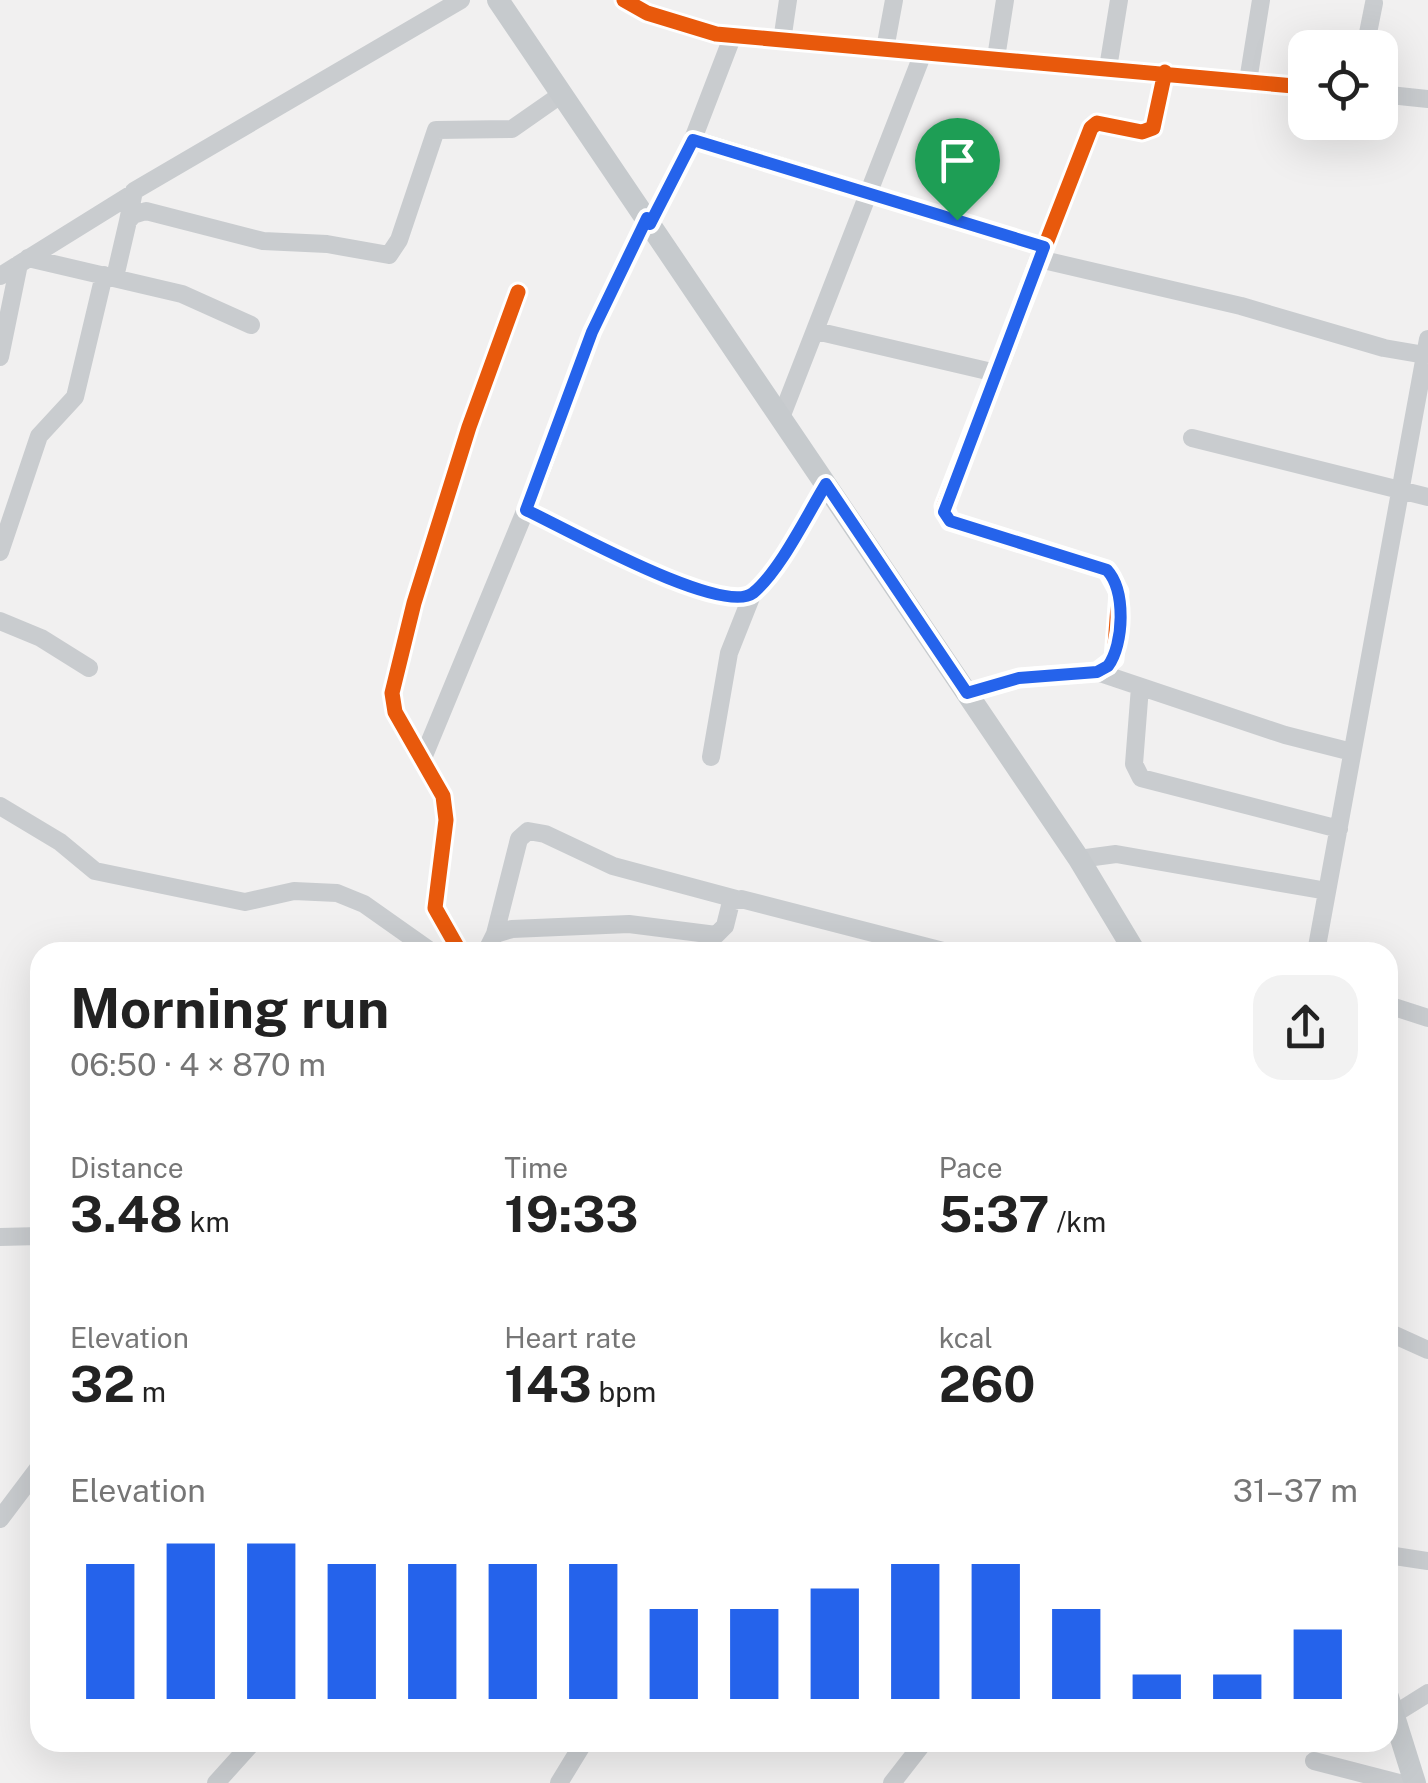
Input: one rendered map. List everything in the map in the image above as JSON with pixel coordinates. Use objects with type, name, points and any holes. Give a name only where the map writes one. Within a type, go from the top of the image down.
[{"type":"main road","points":[[498,0],[782,416],[1079,859],[1130,942]]},
{"type":"main road","points":[[1398,1730],[1416,1783]]},
{"type":"street","points":[[0,276],[461,0]]},
{"type":"street","points":[[624,0],[682,26],[734,36],[1288,85]]},
{"type":"street","points":[[782,40],[788,0]]},
{"type":"street","points":[[885,49],[894,0]]},
{"type":"street","points":[[996,58],[1004,0]]},
{"type":"street","points":[[1108,68],[1119,0]]},
{"type":"street","points":[[1248,81],[1261,0]]},
{"type":"street","points":[[1368,30],[1374,3]]},
{"type":"street","points":[[423,758],[526,510],[592,332],[693,140],[734,36]]},
{"type":"street","points":[[782,416],[923,52]]},
{"type":"street","points":[[1097,672],[1108,666],[1118,642],[1119,592],[1107,570],[945,517],[944,506],[1091,128],[1097,123],[1142,132],[1153,128],[1165,72]]},
{"type":"street","points":[[128,222],[146,211],[263,241],[328,244],[389,255],[398,240],[436,130],[512,129],[562,94]]},
{"type":"street","points":[[1398,96],[1428,99]]},
{"type":"street","points":[[693,140],[870,193],[1042,253],[1384,348],[1427,347],[1423,390],[1400,493],[1318,942]]},
{"type":"street","points":[[0,552],[40,436],[74,397],[128,222],[132,194]]},
{"type":"street","points":[[23,261],[182,294],[251,325]]},
{"type":"street","points":[[0,357],[23,261]]},
{"type":"street","points":[[453,942],[440,925],[435,908],[446,820],[438,780],[395,712],[395,673],[469,427],[518,292]]},
{"type":"street","points":[[816,331],[996,373]]},
{"type":"street","points":[[1192,438],[1428,497]]},
{"type":"street","points":[[711,757],[730,654],[752,595],[826,484]]},
{"type":"street","points":[[526,510],[700,592],[738,598],[752,595]]},
{"type":"street","points":[[0,621],[41,638],[89,668]]},
{"type":"street","points":[[967,693],[1019,678],[1097,672],[1352,752]]},
{"type":"street","points":[[1140,686],[1134,764],[1141,778],[1338,829]]},
{"type":"street","points":[[0,806],[60,842],[95,871],[245,902],[294,891],[337,893],[364,904],[418,942]]},
{"type":"street","points":[[491,942],[518,839],[528,831],[545,834],[613,866],[905,942]]},
{"type":"street","points":[[1079,859],[1116,854],[1327,891]]},
{"type":"street","points":[[495,934],[629,924],[716,934],[722,932],[736,899]]},
{"type":"street","points":[[1398,1008],[1428,1018]]},
{"type":"street","points":[[0,1237],[30,1236]]},
{"type":"street","points":[[1398,1336],[1428,1350]]},
{"type":"street","points":[[0,1518],[30,1479]]},
{"type":"street","points":[[1398,1556],[1428,1561]]},
{"type":"street","points":[[1398,1703],[1428,1694]]},
{"type":"street","points":[[216,1783],[244,1752]]},
{"type":"street","points":[[558,1783],[578,1752]]},
{"type":"street","points":[[892,1783],[916,1752]]},
{"type":"street","points":[[1314,1761],[1399,1783]]},
{"type":"cycle path","points":[[624,0],[647,13],[716,34],[1288,85]]},
{"type":"cycle path","points":[[967,693],[1019,678],[1097,672],[1114,659],[1119,592],[1107,570],[950,521],[944,506],[1091,128],[1097,123],[1142,132],[1153,128],[1165,72]]},
{"type":"cycle path","points":[[454,942],[435,908],[446,820],[443,796],[395,712],[392,693],[414,603],[469,427],[518,292]]},
{"type":"route","points":[[693,140],[957,220],[1044,247],[944,506],[945,517],[1107,570],[1119,592],[1118,642],[1108,666],[1097,672],[1019,678],[967,693],[826,484],[774,567],[752,595],[738,598],[700,592],[526,510],[592,332],[647,218],[650,224],[693,140]]}]
